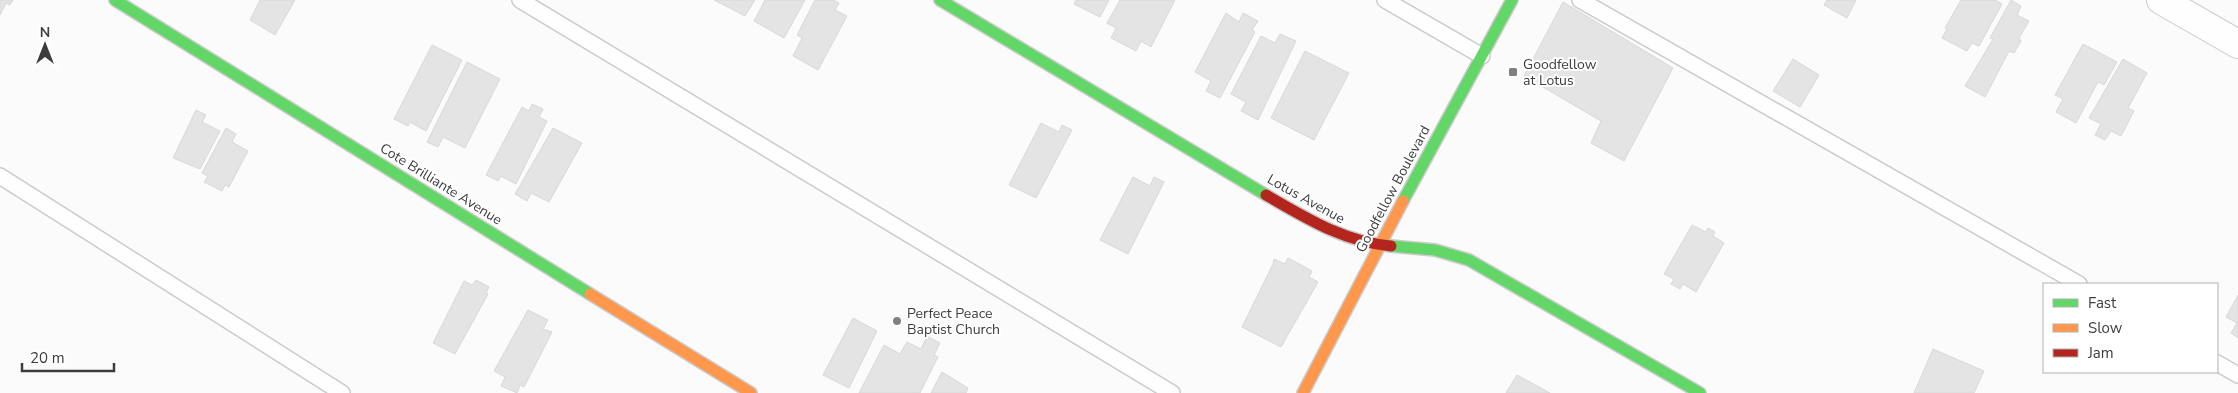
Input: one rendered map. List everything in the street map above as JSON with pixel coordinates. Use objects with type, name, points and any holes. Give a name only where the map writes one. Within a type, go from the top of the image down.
[{"type":"street","name":"Cote Brilliante Avenue","points":[[114,0],[751,393]]},
{"type":"street","name":"Lotus Avenue","points":[[940,0],[1314,223],[1344,237],[1380,245],[1435,250],[1469,260],[1700,393]]},
{"type":"street","name":"Goodfellow Boulevard","points":[[1303,393],[1380,245],[1512,0]]},
{"type":"street","points":[[2160,0],[2238,44]]},
{"type":"lane","points":[[520,0],[1172,393]]},
{"type":"lane","points":[[1385,0],[1482,56]]},
{"type":"lane","points":[[1580,0],[2077,283]]},
{"type":"lane","points":[[0,176],[342,393]]},
{"type":"lane","points":[[2218,364],[2238,375]]},
{"type":"building","points":[[0,0],[13,0],[10,5],[6,3],[0,15]]},
{"type":"building","points":[[260,0],[295,0],[275,35],[250,20]]},
{"type":"building","points":[[714,0],[755,0],[745,16]]},
{"type":"building","points":[[765,0],[805,0],[784,38],[754,21]]},
{"type":"building","points":[[815,0],[833,0],[839,3],[835,10],[847,16],[818,70],[793,56],[802,38],[797,35]]},
{"type":"building","points":[[1076,0],[1109,0],[1100,17],[1074,4]]},
{"type":"building","points":[[1120,0],[1175,0],[1151,47],[1141,41],[1136,51],[1111,38],[1116,28],[1107,23]]},
{"type":"building","points":[[1827,0],[1856,0],[1847,18],[1824,5]]},
{"type":"building","points":[[1961,0],[1995,0],[2002,4],[1979,46],[1972,43],[1967,51],[1942,38],[1947,29],[1945,28]]},
{"type":"building","points":[[2011,0],[2021,6],[2017,15],[2029,21],[2019,38],[2021,41],[2014,53],[2009,51],[1985,97],[1965,86],[1993,39],[1990,38]]},
{"type":"building","points":[[1563,2],[1673,68],[1624,161],[1591,143],[1601,121],[1524,76]]},
{"type":"building","points":[[1226,13],[1239,22],[1243,13],[1258,21],[1252,30],[1255,32],[1220,98],[1206,91],[1211,81],[1195,72]]},
{"type":"building","points":[[1280,34],[1296,41],[1258,120],[1241,111],[1246,102],[1231,94],[1261,36],[1275,43]]},
{"type":"building","points":[[2083,44],[2117,62],[2104,85],[2098,82],[2076,123],[2056,112],[2063,99],[2055,95]]},
{"type":"building","points":[[432,45],[462,60],[426,131],[410,122],[408,126],[394,119]]},
{"type":"building","points":[[1305,51],[1349,73],[1314,140],[1271,118]]},
{"type":"building","points":[[1793,59],[1819,75],[1800,107],[1773,91]]},
{"type":"building","points":[[2123,59],[2147,73],[2128,108],[2134,111],[2121,136],[2111,131],[2105,140],[2095,135],[2101,124],[2089,118]]},
{"type":"building","points":[[467,62],[500,79],[465,148],[443,137],[438,147],[427,142]]},
{"type":"building","points":[[532,104],[543,109],[539,117],[547,121],[516,184],[501,176],[498,181],[486,175],[522,107],[529,111]]},
{"type":"building","points":[[196,110],[206,115],[202,122],[220,131],[200,169],[173,158]]},
{"type":"building","points":[[1041,123],[1059,132],[1062,125],[1072,130],[1036,198],[1009,185]]},
{"type":"building","points":[[226,128],[236,134],[232,142],[248,151],[229,187],[225,185],[222,191],[204,182],[208,176],[202,173]]},
{"type":"building","points":[[553,128],[582,143],[549,202],[531,193],[527,201],[515,194]]},
{"type":"building","points":[[1133,177],[1150,186],[1154,177],[1164,182],[1128,254],[1100,240]]},
{"type":"building","points":[[1692,225],[1706,232],[1708,228],[1715,232],[1713,236],[1724,243],[1696,292],[1683,284],[1680,289],[1671,284],[1674,279],[1664,274]]},
{"type":"building","points":[[1288,258],[1312,271],[1309,277],[1318,282],[1281,347],[1242,327],[1274,259],[1285,264]]},
{"type":"building","points":[[476,280],[489,287],[486,293],[488,294],[455,354],[433,343],[464,281],[472,285]]},
{"type":"building","points":[[2238,295],[2238,338],[2231,333],[2237,323],[2226,317]]},
{"type":"building","points":[[528,310],[548,320],[543,329],[552,332],[524,387],[520,385],[517,393],[501,386],[505,377],[494,371]]},
{"type":"building","points":[[853,318],[877,331],[849,388],[823,375]]},
{"type":"building","points":[[927,336],[940,343],[934,355],[938,357],[920,393],[859,393],[884,345],[900,354],[907,342],[921,349]]},
{"type":"building","points":[[1933,349],[1984,371],[1974,393],[1914,393]]},
{"type":"building","points":[[942,372],[968,388],[966,393],[931,393]]},
{"type":"building","points":[[1517,375],[1550,393],[1506,393]]},
{"type":"traffic: fast","points":[[115,0],[590,294]]},
{"type":"traffic: fast","points":[[940,0],[1266,195]]},
{"type":"traffic: fast","points":[[1403,201],[1512,0]]},
{"type":"traffic: fast","points":[[1391,246],[1435,250],[1469,260],[1700,393]]},
{"type":"traffic: slow","points":[[1303,393],[1403,201]]},
{"type":"traffic: slow","points":[[590,294],[751,393]]},
{"type":"traffic: jam","points":[[1266,195],[1326,228],[1357,240],[1391,246]]},
{"type":"place","name":"Goodfellow at Lotus","points":[[1513,72]]},
{"type":"place","name":"Perfect Peace Baptist Church","points":[[897,321]]}]
